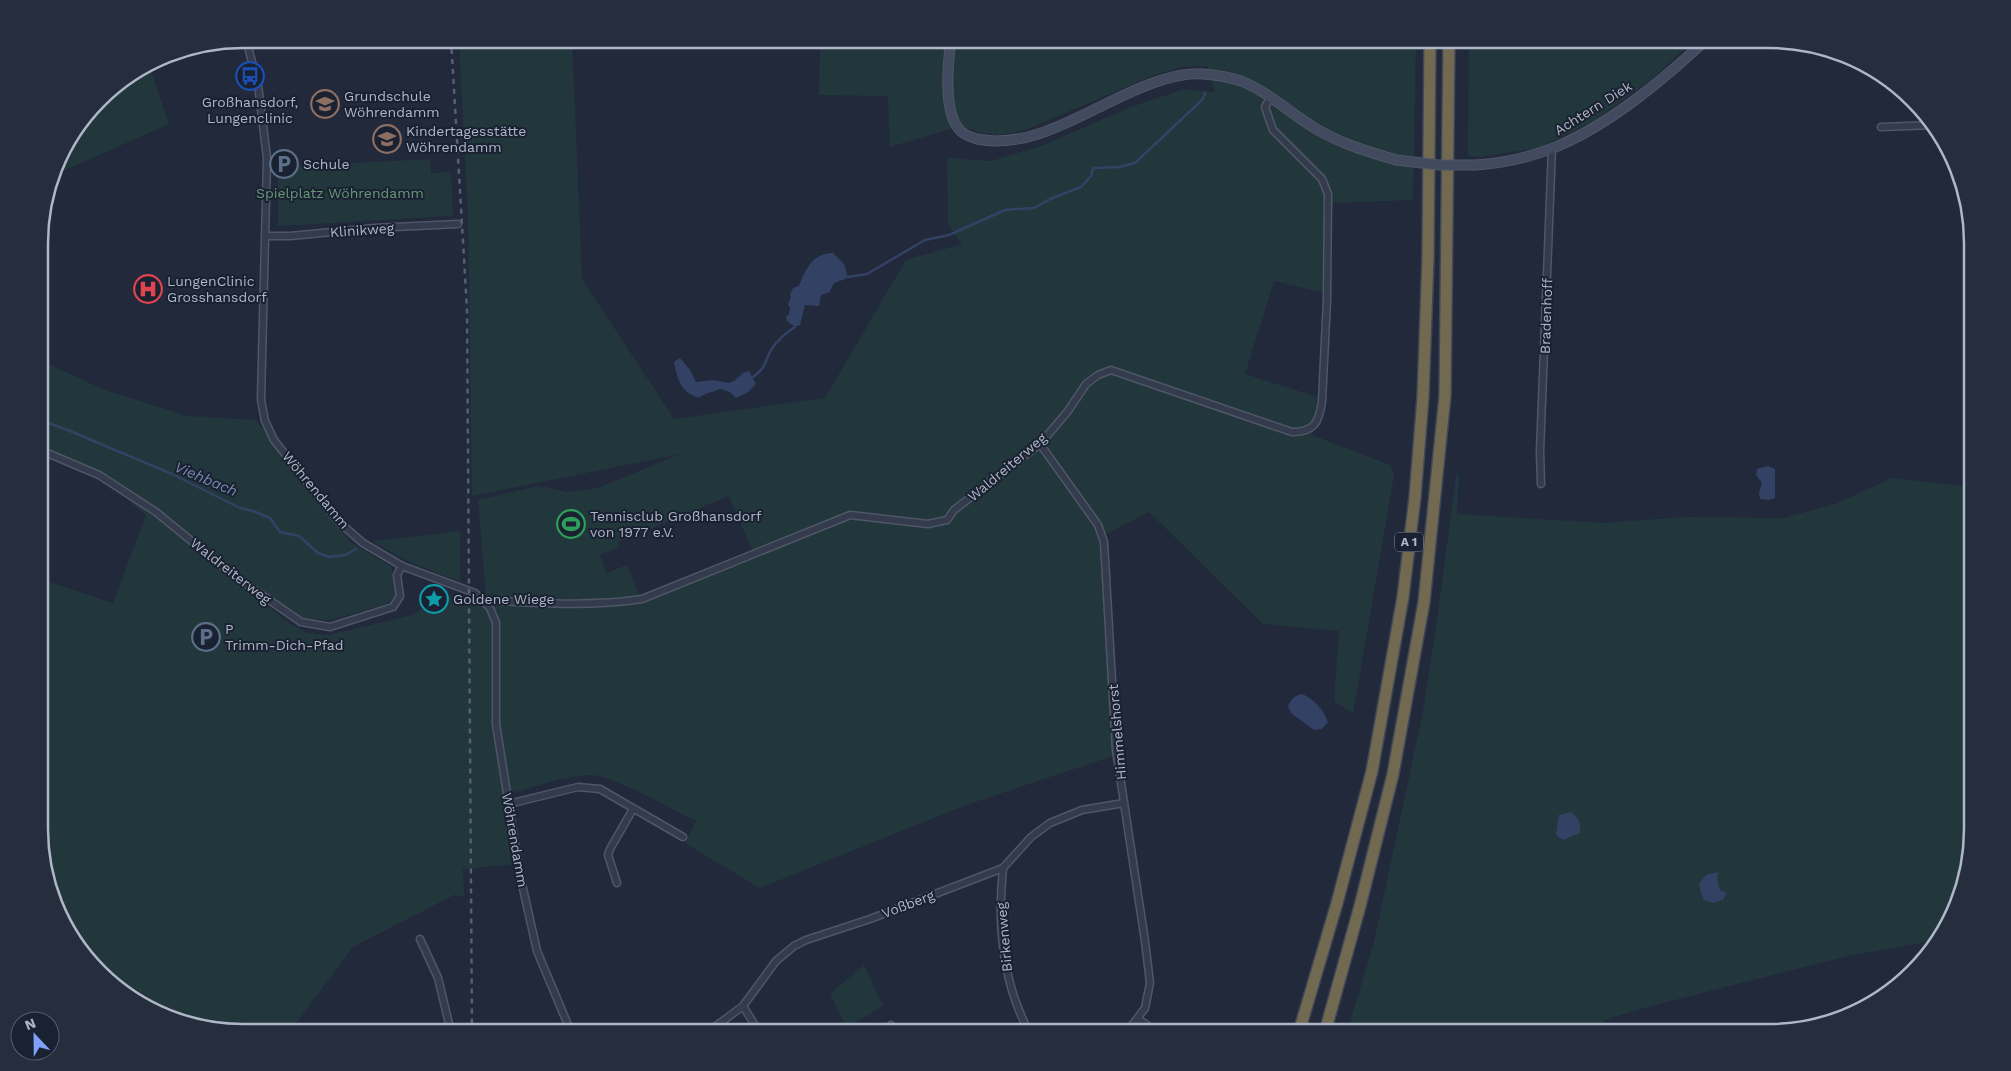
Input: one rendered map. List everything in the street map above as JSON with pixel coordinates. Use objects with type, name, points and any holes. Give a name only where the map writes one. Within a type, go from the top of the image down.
[{"type":"highway","name":"A 1","points":[[1301,1024],[1337,903],[1372,771],[1403,598],[1415,497],[1423,397],[1428,258],[1430,48]]},
{"type":"highway","name":"A 1","points":[[1327,1024],[1360,906],[1393,774],[1424,602],[1445,396],[1449,48]]},
{"type":"main road","name":"Achtern Diek","points":[[950,48],[948,82],[953,119],[958,128],[971,138],[986,141],[1018,139],[1040,134],[1162,80],[1201,74],[1241,81],[1325,133],[1364,150],[1396,160],[1439,165],[1476,165],[1509,160],[1552,148],[1599,123],[1653,87],[1698,48]]},
{"type":"street","name":"Wöhrendamm","points":[[248,48],[258,85],[266,138],[266,236],[261,400],[265,421],[274,440],[339,522],[364,543],[402,566],[475,593],[490,608],[496,623],[496,724],[520,875],[537,950],[568,1024]]},
{"type":"street","name":"Waldreiterweg","points":[[482,600],[552,604],[612,604],[642,599],[850,515],[928,524],[947,520],[954,510],[1040,444],[1068,411],[1086,384],[1098,375],[1111,370],[1292,432],[1304,432],[1314,427],[1320,417],[1322,401],[1328,300],[1328,194],[1322,178],[1273,130],[1265,107],[1270,98]]},
{"type":"street","points":[[1881,127],[1924,125]]},
{"type":"street","name":"Bradenhoff","points":[[1541,484],[1540,451],[1552,148]]},
{"type":"street","name":"Klinikweg","points":[[266,236],[458,224]]},
{"type":"street","name":"Himmelshorst","points":[[1040,444],[1098,525],[1104,542],[1114,720],[1150,983],[1145,1008],[1134,1024]]},
{"type":"street","name":"Waldreiterweg","points":[[48,453],[99,475],[156,512],[234,575],[301,622],[330,627],[393,607],[400,596],[398,575],[402,566]]},
{"type":"street","points":[[509,804],[578,787],[600,789],[683,837]]},
{"type":"street","name":"Voßberg","points":[[719,1024],[743,1006],[776,961],[800,943],[1003,868],[1031,837],[1050,823],[1082,810],[1124,803]]},
{"type":"street","points":[[617,883],[608,855],[633,809]]},
{"type":"street","name":"Birkenweg","points":[[1003,868],[1000,913],[1004,962],[1015,1001],[1025,1024]]},
{"type":"street","points":[[420,940],[438,978],[449,1024]]},
{"type":"street","points":[[743,1006],[754,1024]]},
{"type":"street","points":[[1138,1020],[1144,1024]]},
{"type":"green space","points":[[459,48],[572,48],[582,279],[674,419],[825,398],[906,260],[962,244],[948,224],[947,158],[991,161],[1044,145],[1128,108],[1184,89],[1215,92],[1207,66],[1181,67],[1155,75],[1025,130],[1001,135],[983,133],[960,126],[890,147],[888,96],[819,95],[820,48],[1416,48],[1413,200],[1333,203],[1326,293],[1274,281],[1245,374],[1317,397],[1312,435],[1390,465],[1394,475],[1353,714],[1334,701],[1339,631],[1263,624],[1149,512],[1104,535],[1116,755],[966,805],[760,888],[685,843],[696,821],[612,780],[590,775],[570,777],[512,793],[506,803],[516,864],[463,869],[464,897],[454,895],[353,947],[296,1024],[243,1024],[205,1020],[168,1009],[134,991],[96,957],[80,937],[62,903],[51,866],[48,841],[48,582],[113,603],[146,515],[99,475],[48,453],[48,364],[105,390],[187,416],[256,420],[350,542],[392,567],[393,580],[398,594],[386,604],[331,620],[303,619],[237,573],[229,577],[288,622],[308,633],[329,635],[412,615],[442,596],[484,603],[551,607],[612,607],[646,601],[755,557],[729,496],[618,542],[620,547],[600,555],[606,573],[627,565],[640,596],[603,600],[486,597],[478,500],[539,486],[567,492],[598,488],[680,454],[472,496],[468,218]]},
{"type":"green space","points":[[1469,48],[1685,48],[1651,80],[1597,119],[1539,148],[1478,157],[1468,156]]},
{"type":"green space","points":[[151,71],[169,124],[61,172],[80,134],[96,114],[134,80]]},
{"type":"green space","name":"Spielplatz Wöhrendamm","points":[[430,159],[431,173],[451,172],[453,216],[278,226],[278,167]]},
{"type":"green space","points":[[1459,474],[1457,514],[1603,523],[1684,517],[1783,518],[1835,504],[1892,478],[1964,486],[1964,828],[1962,854],[1957,879],[1949,903],[1927,942],[1848,956],[1651,1006],[1604,1020],[1606,1024],[1349,1024],[1374,942],[1423,711],[1456,475]]},
{"type":"green space","points":[[460,531],[460,581],[415,564],[373,541]]},
{"type":"green space","points":[[864,965],[883,1006],[854,1024],[845,1024],[830,994]]},
{"type":"water","points":[[833,253],[844,264],[848,277],[834,284],[830,292],[821,295],[819,306],[805,305],[800,325],[795,327],[787,321],[786,317],[789,314],[790,308],[788,304],[793,288],[799,286],[804,273],[815,259]]},
{"type":"water","points":[[680,358],[690,370],[696,382],[714,380],[728,383],[749,371],[756,384],[748,392],[736,398],[730,392],[720,389],[699,398],[684,389],[681,384],[674,362]]},
{"type":"water","points":[[1767,466],[1775,469],[1775,498],[1768,500],[1760,499],[1759,493],[1762,483],[1756,475],[1757,469]]},
{"type":"water","points":[[1302,694],[1314,701],[1324,713],[1328,722],[1322,729],[1314,730],[1291,713],[1288,706],[1290,701]]},
{"type":"water","points":[[1571,812],[1578,821],[1580,833],[1563,840],[1556,835],[1559,815]]},
{"type":"water","points":[[1718,872],[1717,879],[1720,890],[1727,893],[1723,900],[1713,903],[1704,900],[1699,884],[1706,875]]},
{"type":"waterway","points":[[848,277],[867,274],[925,240],[949,235],[1005,210],[1034,208],[1050,199],[1081,187],[1091,176],[1093,168],[1119,167],[1135,163],[1203,99],[1205,93]]},
{"type":"waterway","points":[[753,377],[763,367],[776,343],[795,327]]},
{"type":"waterway","name":"Viehbach","points":[[48,423],[172,474],[240,508],[270,518],[280,532],[299,536],[318,553],[329,557],[345,555],[356,549]]},
{"type":"railway","points":[[452,48],[467,309],[472,1024]]},
{"type":"place","name":"Großhansdorf, Lungenclinic","points":[[250,76]]},
{"type":"place","name":"Grundschule Wöhrendamm","points":[[325,104]]},
{"type":"place","name":"Kindertagesstätte Wöhrendamm","points":[[387,139]]},
{"type":"place","name":"Schule","points":[[284,164]]},
{"type":"place","name":"LungenClinic Grosshansdorf","points":[[148,289]]},
{"type":"place","name":"Tennisclub Großhansdorf von 1977 e.V.","points":[[571,524]]},
{"type":"place","name":"Goldene Wiege","points":[[434,599]]},
{"type":"place","name":"P Trimm-Dich-Pfad","points":[[206,637]]}]
